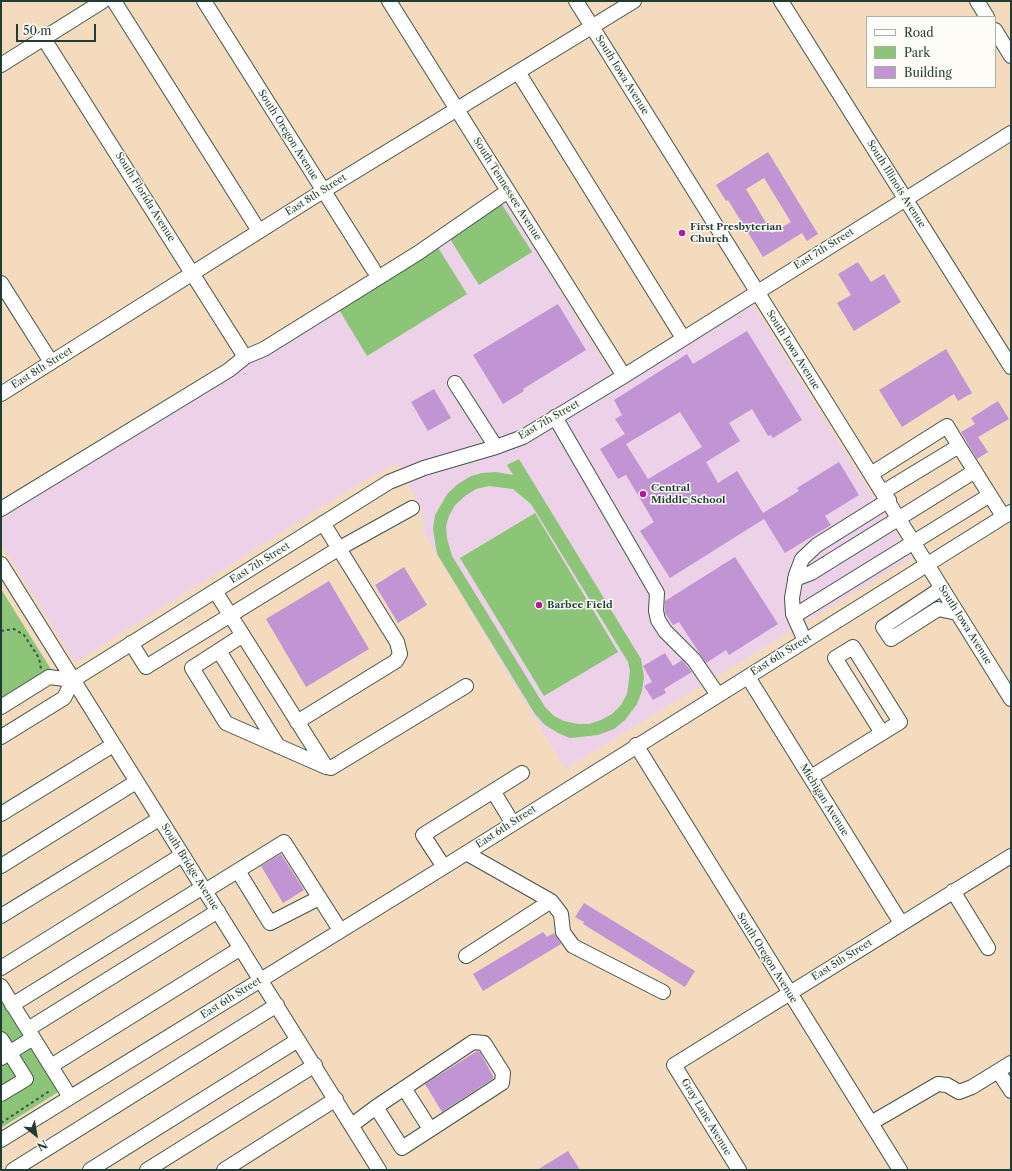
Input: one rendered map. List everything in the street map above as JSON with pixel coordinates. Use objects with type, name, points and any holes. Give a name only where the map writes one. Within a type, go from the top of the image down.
[{"type":"street","points":[[1,65],[104,1]]},
{"type":"street","points":[[114,1],[259,231]]},
{"type":"street","name":"South Oregon Avenue","points":[[204,1],[373,269]]},
{"type":"street","name":"South Tennessee Avenue","points":[[389,1],[624,376]]},
{"type":"street","name":"South Iowa Avenue","points":[[576,1],[886,496],[1011,699]]},
{"type":"street","name":"East 8th Street","points":[[1,394],[323,190],[457,110],[634,1]]},
{"type":"street","name":"South Illinois Avenue","points":[[781,1],[1011,367]]},
{"type":"street","points":[[977,1],[986,16]]},
{"type":"street","points":[[996,32],[1011,56]]},
{"type":"street","name":"South Florida Avenue","points":[[44,39],[245,357]]},
{"type":"street","points":[[518,72],[683,338]]},
{"type":"street","name":"East 7th Street","points":[[73,680],[389,482],[424,468],[496,447],[523,437],[624,376],[905,198],[1011,133]]},
{"type":"street","points":[[1,509],[229,370],[245,357],[264,349],[418,253],[508,191]]},
{"type":"street","points":[[1,283],[51,362]]},
{"type":"street","points":[[455,383],[496,447]]},
{"type":"street","points":[[555,417],[657,593],[656,611],[658,620],[665,631],[694,660],[718,695]]},
{"type":"street","points":[[871,474],[947,426],[990,495],[1007,514]]},
{"type":"street","points":[[805,640],[794,616],[792,598],[795,579],[802,558],[817,545],[959,446]]},
{"type":"street","points":[[795,579],[811,573],[975,471]]},
{"type":"street","points":[[794,616],[990,495]]},
{"type":"street","points":[[131,643],[146,666],[338,549],[412,508]]},
{"type":"street","name":"East 6th Street","points":[[1,1140],[444,867],[512,822],[748,677],[1007,514]]},
{"type":"street","points":[[297,722],[396,661],[400,654],[397,642],[323,523]]},
{"type":"street","name":"South Bridge Avenue","points":[[1,564],[159,819],[218,910],[380,1170]]},
{"type":"street","points":[[942,588],[883,627],[891,639],[938,609],[944,609],[957,613]]},
{"type":"street","points":[[215,591],[326,767]]},
{"type":"street","points":[[243,635],[192,668],[226,723],[326,767],[331,768],[466,686]]},
{"type":"street","points":[[811,777],[900,722],[853,647],[835,658],[882,733]]},
{"type":"street","points":[[219,651],[278,746]]},
{"type":"street","points":[[1,707],[49,677],[73,680],[64,698],[1,737]]},
{"type":"street","name":"Michigan Avenue","points":[[748,677],[901,923]]},
{"type":"street","points":[[1,814],[113,745]]},
{"type":"street","name":"South Oregon Avenue","points":[[636,745],[900,1170]]},
{"type":"street","points":[[444,867],[423,835],[522,773]]},
{"type":"street","points":[[1,866],[136,782]]},
{"type":"street","points":[[493,791],[512,822]]},
{"type":"street","points":[[1,916],[159,819]]},
{"type":"street","points":[[12,1005],[204,889],[238,871],[284,842],[340,930]]},
{"type":"street","points":[[466,853],[551,901],[561,914],[562,932],[573,946],[663,992]]},
{"type":"street","points":[[1,968],[182,855]]},
{"type":"street","name":"East 5th Street","points":[[674,1064],[1011,856]]},
{"type":"street","points":[[238,871],[270,924],[319,898]]},
{"type":"street","points":[[953,891],[988,948]]},
{"type":"street","points":[[466,956],[551,901]]},
{"type":"street","points":[[5,1055],[30,1034],[218,910]]},
{"type":"street","points":[[51,1066],[241,948]]},
{"type":"street","points":[[1,986],[70,1097]]},
{"type":"street","points":[[13,1170],[277,1005]]},
{"type":"street","points":[[1,1039],[5,1055],[26,1079],[1,1094]]},
{"type":"street","points":[[90,1170],[298,1040]]},
{"type":"street","points":[[352,1126],[376,1107],[473,1042],[484,1043],[503,1073],[502,1083],[402,1148],[376,1107]]},
{"type":"street","points":[[871,1123],[938,1084],[947,1085],[959,1092],[972,1087],[1011,1063]]},
{"type":"street","name":"Gray Lane Avenue","points":[[674,1064],[739,1170]]},
{"type":"street","points":[[147,1170],[314,1066]]},
{"type":"street","points":[[998,1071],[1011,1091]]},
{"type":"street","points":[[404,1088],[430,1129]]},
{"type":"street","points":[[224,1170],[336,1099]]},
{"type":"path","points":[[1,631],[14,629],[24,636],[39,658],[42,668],[40,672]]},
{"type":"path","points":[[1,1123],[51,1091],[50,1085]]},
{"type":"shaded area","name":"Central Middle School","points":[[503,198],[619,386],[753,305],[911,558],[565,769],[425,535],[422,509],[397,464],[367,479],[75,662],[1,544],[1,516],[286,337]]},
{"type":"green space","points":[[501,203],[532,252],[479,285],[448,236]]},
{"type":"green space","points":[[437,246],[467,294],[367,356],[338,308]]},
{"type":"green space","points":[[519,459],[641,659],[644,677],[642,691],[637,704],[625,720],[614,729],[598,735],[570,738],[545,725],[535,714],[437,554],[433,529],[435,515],[448,493],[458,484],[471,476],[482,473],[496,472],[513,475],[507,465]],"holes":[[[489,486],[513,489],[531,504],[628,662],[630,671],[627,694],[621,705],[612,714],[601,720],[589,724],[578,724],[564,721],[554,716],[545,707],[452,556],[447,538],[446,526],[455,505],[476,489]]]},
{"type":"green space","name":"Barbee Field","points":[[535,513],[618,652],[544,696],[460,558]]},
{"type":"green space","points":[[1,589],[52,671],[1,703]]},
{"type":"green space","points":[[1,1000],[58,1092],[1,1128]]},
{"type":"building","points":[[768,152],[818,234],[807,241],[802,233],[763,257],[728,200],[726,201],[716,185]],"holes":[[[764,178],[791,222],[772,233],[746,189]]]},
{"type":"building","points":[[858,262],[871,282],[884,274],[901,302],[854,331],[837,303],[851,295],[838,274]]},
{"type":"building","points":[[558,304],[586,350],[523,389],[524,391],[503,404],[473,355]]},
{"type":"building","points":[[747,331],[802,420],[773,438],[771,435],[768,436],[752,409],[729,423],[740,441],[706,462],[718,483],[737,471],[763,513],[799,491],[797,488],[839,462],[859,495],[825,516],[831,525],[785,553],[764,519],[670,578],[640,531],[654,522],[626,475],[618,479],[600,449],[625,434],[615,419],[622,415],[614,400],[687,354],[693,364]],"holes":[[[680,412],[702,447],[648,479],[626,444]]]},
{"type":"building","points":[[946,349],[972,393],[958,401],[954,394],[902,427],[879,390]]},
{"type":"building","points":[[434,389],[451,418],[428,431],[411,402]]},
{"type":"building","points":[[998,401],[1009,419],[978,437],[988,452],[977,459],[961,432],[975,424],[971,418]]},
{"type":"building","points":[[735,557],[778,624],[729,655],[726,650],[706,663],[679,622],[673,625],[665,613],[665,601]]},
{"type":"building","points":[[404,567],[427,605],[398,623],[375,585]]},
{"type":"building","points":[[329,581],[369,649],[306,687],[266,619]]},
{"type":"building","points":[[665,653],[673,666],[682,660],[692,672],[664,689],[666,693],[653,700],[644,686],[652,682],[643,666]]},
{"type":"building","points":[[281,854],[304,890],[283,903],[261,866]]},
{"type":"building","points":[[584,903],[695,971],[685,987],[583,924],[584,922],[575,917]]},
{"type":"building","points":[[543,932],[547,937],[554,933],[561,944],[483,991],[473,974]]},
{"type":"building","points":[[477,1051],[480,1052],[494,1078],[442,1112],[425,1084]]},
{"type":"building","points":[[568,1151],[580,1170],[537,1170]]},
{"type":"place","name":"First Presbyterian Church","points":[[682,233]]},
{"type":"place","name":"Central Middle School","points":[[643,494]]},
{"type":"place","name":"Barbee Field","points":[[539,605]]}]
